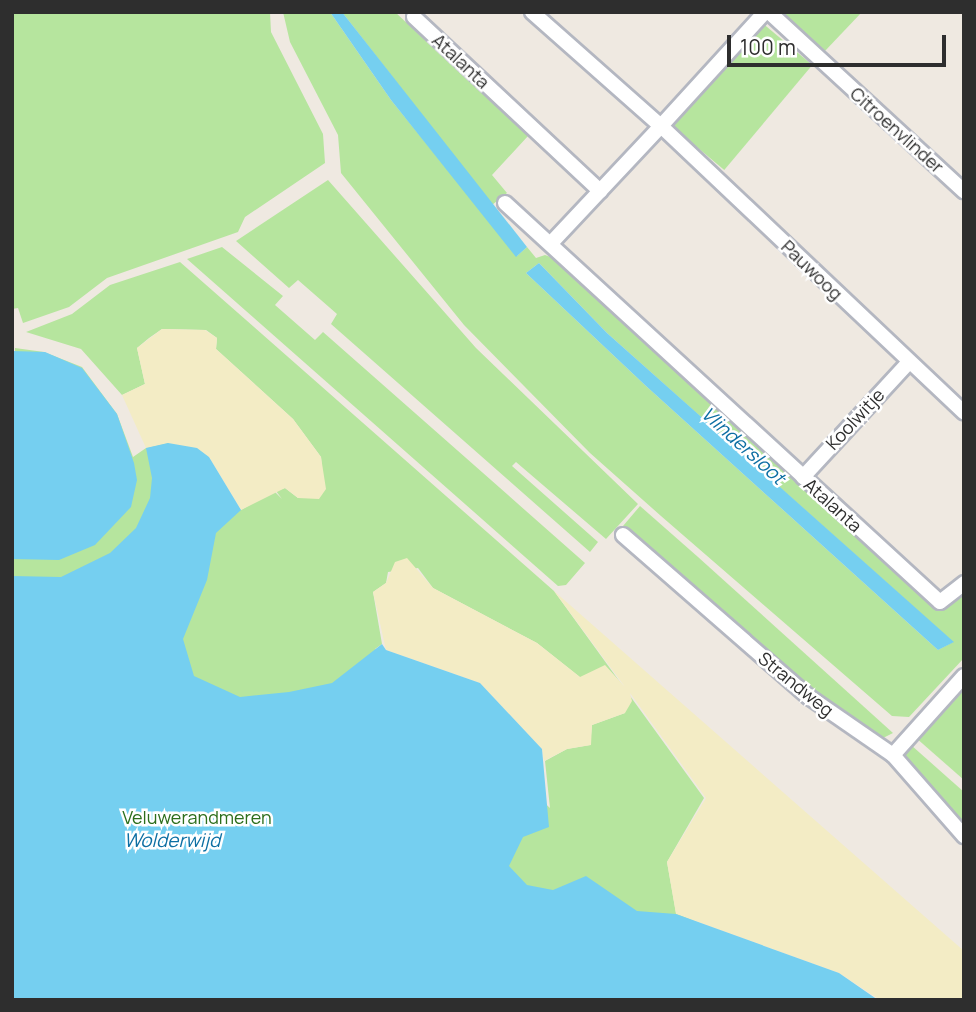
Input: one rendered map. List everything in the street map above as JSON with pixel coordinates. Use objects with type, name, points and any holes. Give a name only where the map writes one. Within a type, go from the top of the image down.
[{"type":"street","points":[[532,12],[661,126]]},
{"type":"street","points":[[551,243],[766,12]]},
{"type":"street","name":"Citroenvlinder","points":[[766,12],[964,191]]},
{"type":"street","name":"Atalanta","points":[[414,17],[600,191]]},
{"type":"street","name":"Pauwoog","points":[[661,126],[964,413]]},
{"type":"street","name":"Atalanta","points":[[505,203],[940,601],[949,599],[964,583]]},
{"type":"street","name":"Koolwitje","points":[[803,477],[909,362]]},
{"type":"street","name":"Strandweg","points":[[623,535],[808,697],[893,754],[964,836]]},
{"type":"street","points":[[893,754],[964,676]]},
{"type":"green space","points":[[12,12],[270,12],[271,32],[323,134],[325,163],[245,217],[238,232],[107,278],[69,307],[23,323],[18,308],[12,309]]},
{"type":"green space","points":[[283,12],[330,12],[391,100],[517,256],[527,247],[536,258],[545,255],[556,259],[940,608],[964,584],[964,658],[909,717],[892,716],[661,516],[590,453],[464,325],[341,173],[338,135],[290,42]],"holes":[[[539,263],[607,333],[953,642],[938,650],[646,386],[526,273]]]},
{"type":"green space","points":[[342,12],[395,12],[528,136],[492,175],[507,193],[492,205]]},
{"type":"green space","points":[[782,12],[862,12],[824,52]]},
{"type":"green space","points":[[761,22],[812,65],[724,170],[673,127]]},
{"type":"green space","points":[[328,180],[476,348],[638,504],[606,539],[516,462],[512,466],[598,542],[590,552],[331,324],[337,314],[298,280],[289,288],[236,241]]},
{"type":"green space","points":[[222,247],[283,296],[275,305],[315,340],[323,332],[585,563],[566,585],[558,586],[187,259]]},
{"type":"green space","name":"Wolderwijd","points":[[180,262],[554,591],[704,798],[667,862],[676,913],[878,1000],[12,1000],[15,348],[44,352],[82,367],[117,414],[133,457],[146,448],[168,443],[241,510],[274,491],[282,499],[276,491],[285,488],[298,498],[322,469],[321,457],[293,419],[216,349],[217,338],[206,330],[162,329],[149,338],[137,348],[145,384],[122,395],[81,349],[26,332],[72,314],[110,285]],"holes":[[[418,568],[433,588],[537,643],[625,713],[592,725],[590,745],[567,749],[545,761],[550,808],[375,649],[382,644],[373,592],[386,583],[388,572]]]},
{"type":"green space","points":[[640,506],[893,733],[883,738],[811,691],[623,526]]},
{"type":"green space","points":[[964,684],[964,780],[915,737]]},
{"type":"green space","points":[[911,745],[964,792],[964,829],[902,756]]},
{"type":"sand","points":[[162,329],[205,330],[217,338],[216,349],[293,419],[321,457],[326,489],[319,499],[298,498],[285,488],[241,510],[209,457],[168,443],[146,448],[122,395],[145,384],[137,348]]},
{"type":"sand","points":[[407,558],[433,588],[537,643],[580,677],[605,665],[625,687],[554,591],[964,951],[964,1000],[880,1000],[839,973],[676,914],[667,862],[706,798],[630,693],[632,701],[625,713],[592,725],[591,745],[567,749],[544,761],[542,749],[480,683],[386,650],[373,592],[386,583],[395,562]]},
{"type":"water","points":[[330,12],[342,12],[527,247],[516,257],[391,100]]},
{"type":"water","points":[[539,263],[607,333],[954,642],[938,650],[646,386],[526,273]]},
{"type":"water","points":[[12,351],[45,352],[82,368],[117,414],[134,463],[137,480],[131,507],[95,545],[59,560],[12,559]]},
{"type":"water","name":"Wolderwijd","points":[[168,443],[197,448],[209,457],[241,510],[216,533],[207,580],[183,639],[194,676],[240,697],[289,692],[332,683],[382,644],[386,650],[480,683],[542,749],[549,827],[523,837],[509,866],[527,885],[553,890],[586,876],[637,911],[676,914],[839,973],[878,1000],[12,1000],[12,576],[61,577],[110,553],[136,528],[150,498],[152,478],[146,448]]},
{"type":"water label","name":"Vlindersloot","points":[[743,446]]},
{"type":"park label","name":"Veluwerandmeren","points":[[197,817]]}]
